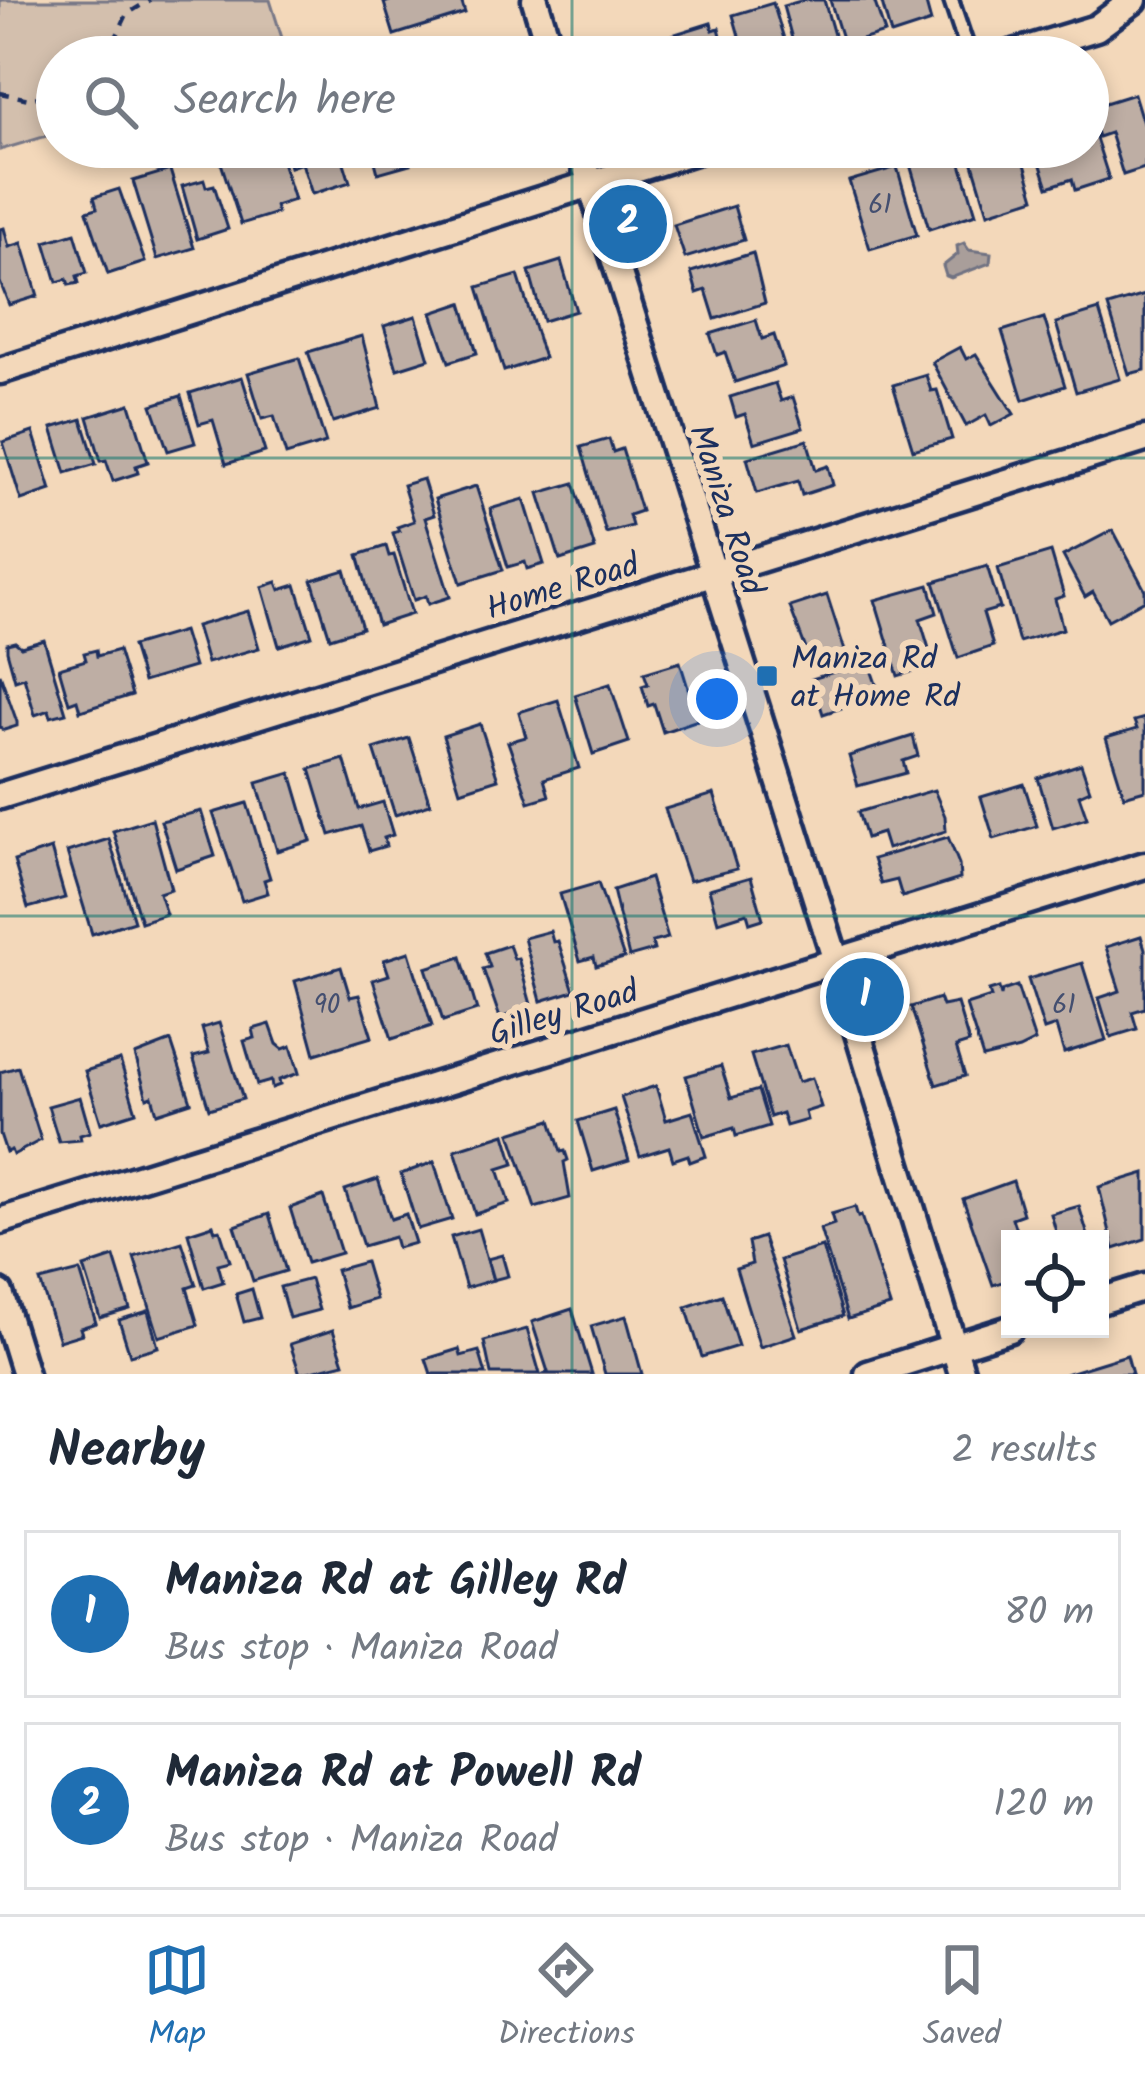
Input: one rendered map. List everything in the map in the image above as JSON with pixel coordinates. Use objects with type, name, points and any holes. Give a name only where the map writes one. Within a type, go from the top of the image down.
[{"type":"street","points":[[535,0],[546,36]]},
{"type":"street","points":[[1070,36],[1096,28],[1134,0]]},
{"type":"street","name":"Maniza Road","points":[[586,168],[962,1374]]},
{"type":"street","points":[[0,371],[636,168]]},
{"type":"street","name":"Home Road","points":[[0,796],[1145,439]]},
{"type":"street","name":"Gilley Road","points":[[0,1221],[1145,866]]},
{"type":"street","points":[[1109,1298],[1145,1287]]},
{"type":"street","points":[[0,1293],[26,1374]]},
{"type":"street","points":[[868,1374],[1001,1332]]},
{"type":"lane","points":[[951,0],[963,36]]},
{"type":"path","points":[[117,36],[128,14],[150,0]]},
{"type":"path","points":[[0,93],[36,97]]},
{"type":"shaded area","points":[[0,0],[270,0],[281,36],[36,36],[36,139],[0,150]]},
{"type":"shaded area","points":[[964,243],[969,250],[991,253],[990,263],[946,276],[943,266]]},
{"type":"building","points":[[461,0],[465,13],[394,35],[384,3]]},
{"type":"building","points":[[824,0],[834,36],[791,36],[783,6]]},
{"type":"building","points":[[830,0],[874,0],[885,33],[841,36]]},
{"type":"building","points":[[881,0],[925,0],[931,22],[891,35]]},
{"type":"building","points":[[773,3],[783,36],[739,36],[733,15]]},
{"type":"building","points":[[711,23],[721,36],[669,36]]},
{"type":"building","points":[[1134,94],[1145,130],[1145,168],[1123,175],[1109,133],[1109,102]]},
{"type":"building","points":[[223,168],[284,168],[294,200],[275,206],[277,213],[241,224]]},
{"type":"building","points":[[304,168],[346,168],[350,182],[312,194]]},
{"type":"building","points":[[897,168],[917,235],[870,249],[849,181]]},
{"type":"building","points":[[911,168],[962,168],[976,214],[929,229]]},
{"type":"building","points":[[974,168],[1026,168],[1035,198],[988,213]]},
{"type":"building","points":[[1042,168],[1106,168],[1109,179],[1075,190],[1072,179],[1048,187]]},
{"type":"building","points":[[170,170],[194,248],[157,259],[133,181]]},
{"type":"building","points":[[204,180],[206,187],[214,185],[228,229],[197,239],[182,186]]},
{"type":"building","points":[[119,189],[145,262],[108,274],[87,211],[97,208],[94,197]]},
{"type":"building","points":[[734,206],[744,240],[685,258],[674,225]]},
{"type":"building","points":[[4,228],[9,247],[22,243],[38,296],[9,305],[0,282],[0,229]]},
{"type":"building","points":[[75,233],[87,273],[77,276],[79,283],[69,285],[67,279],[57,282],[45,242]]},
{"type":"building","points":[[753,253],[765,303],[715,319],[706,290],[697,293],[691,272]]},
{"type":"building","points":[[561,261],[576,311],[543,321],[529,271]]},
{"type":"building","points":[[518,275],[544,358],[504,371],[478,287]]},
{"type":"building","points":[[1145,295],[1145,370],[1129,374],[1108,306]]},
{"type":"building","points":[[462,303],[477,353],[449,362],[432,313]]},
{"type":"building","points":[[1099,310],[1120,379],[1076,392],[1056,323]]},
{"type":"building","points":[[416,316],[429,359],[397,369],[384,326]]},
{"type":"building","points":[[1044,318],[1065,386],[1023,400],[1002,331]]},
{"type":"building","points":[[756,320],[762,339],[774,335],[784,366],[735,382],[725,352],[717,355],[710,334]]},
{"type":"building","points":[[362,336],[380,408],[333,422],[308,352]]},
{"type":"building","points":[[960,347],[966,359],[976,354],[1014,414],[991,426],[986,415],[966,426],[932,362]]},
{"type":"building","points":[[299,358],[326,443],[286,455],[274,416],[262,419],[248,373]]},
{"type":"building","points":[[926,375],[931,391],[937,390],[952,439],[913,450],[893,385]]},
{"type":"building","points":[[242,377],[265,452],[226,464],[213,420],[199,424],[190,393]]},
{"type":"building","points":[[775,383],[781,401],[793,397],[803,428],[754,443],[745,414],[736,417],[730,397]]},
{"type":"building","points":[[181,396],[195,443],[168,451],[152,405]]},
{"type":"building","points":[[130,404],[148,462],[136,466],[138,473],[113,481],[106,460],[101,461],[88,417]]},
{"type":"building","points":[[82,419],[96,464],[66,473],[52,428]]},
{"type":"building","points":[[33,432],[51,490],[21,500],[3,442]]},
{"type":"building","points":[[609,439],[613,452],[622,449],[641,511],[629,515],[632,526],[606,533],[581,447]]},
{"type":"building","points":[[807,440],[816,470],[828,466],[833,485],[802,495],[798,481],[757,493],[747,458]]},
{"type":"building","points":[[423,479],[434,515],[425,518],[450,597],[428,604],[426,596],[414,600],[393,533],[414,521],[403,485]]},
{"type":"building","points":[[574,483],[595,549],[560,560],[539,493]]},
{"type":"building","points":[[476,486],[503,570],[461,583],[435,499]]},
{"type":"building","points":[[524,499],[544,564],[527,569],[525,562],[508,567],[490,509]]},
{"type":"building","points":[[1113,530],[1145,590],[1145,600],[1108,620],[1093,592],[1085,597],[1063,556]]},
{"type":"building","points":[[386,546],[389,556],[394,555],[412,614],[378,625],[358,555]]},
{"type":"building","points":[[1051,552],[1064,596],[1055,599],[1063,629],[1019,642],[998,568]]},
{"type":"building","points":[[987,566],[1000,608],[983,613],[993,646],[958,658],[934,582]]},
{"type":"building","points":[[345,570],[362,628],[330,638],[312,580]]},
{"type":"building","points":[[277,582],[280,590],[296,585],[312,636],[279,646],[262,587]]},
{"type":"building","points":[[929,585],[937,613],[920,619],[934,665],[898,676],[875,600]]},
{"type":"building","points":[[827,595],[846,654],[812,665],[790,607]]},
{"type":"building","points":[[248,611],[259,648],[207,663],[196,626]]},
{"type":"building","points":[[183,631],[194,667],[143,682],[132,646]]},
{"type":"building","points":[[44,640],[66,713],[51,717],[49,710],[35,715],[24,677],[15,680],[7,651],[7,644],[15,642],[21,647]]},
{"type":"building","points":[[96,650],[97,656],[118,650],[132,695],[80,711],[77,700],[69,703],[59,668],[86,660],[84,653]]},
{"type":"building","points":[[868,661],[880,695],[823,714],[812,679]]},
{"type":"building","points":[[680,662],[698,720],[663,732],[654,704],[648,706],[644,673]]},
{"type":"building","points":[[0,674],[17,722],[4,730],[0,727]]},
{"type":"building","points":[[610,684],[629,742],[593,754],[575,695]]},
{"type":"building","points":[[558,700],[579,768],[544,779],[549,796],[529,802],[508,742],[526,737],[519,712]]},
{"type":"building","points":[[1145,718],[1145,790],[1124,796],[1106,738],[1137,729],[1134,721]]},
{"type":"building","points":[[480,724],[498,779],[460,791],[443,736]]},
{"type":"building","points":[[913,736],[918,756],[903,761],[906,773],[858,786],[849,756]]},
{"type":"building","points":[[409,738],[430,804],[395,815],[374,749]]},
{"type":"building","points":[[344,759],[359,809],[383,802],[393,835],[384,838],[386,846],[369,851],[361,826],[330,835],[310,769]]},
{"type":"building","points":[[1081,764],[1090,790],[1079,795],[1087,818],[1053,828],[1038,778]]},
{"type":"building","points":[[291,773],[311,841],[277,851],[257,783]]},
{"type":"building","points":[[1024,784],[1037,826],[994,839],[981,797]]},
{"type":"building","points":[[934,790],[946,831],[887,849],[882,833],[866,838],[858,812]]},
{"type":"building","points":[[714,794],[737,869],[689,881],[665,809]]},
{"type":"building","points":[[247,803],[270,878],[264,880],[268,893],[242,901],[213,813]]},
{"type":"building","points":[[201,811],[215,856],[176,869],[161,821]]},
{"type":"building","points":[[152,819],[171,889],[159,893],[166,914],[141,922],[113,831]]},
{"type":"building","points":[[948,837],[960,879],[902,897],[897,880],[881,884],[873,859]]},
{"type":"building","points":[[109,839],[134,921],[92,934],[67,852]]},
{"type":"building","points":[[51,849],[65,898],[28,908],[14,861]]},
{"type":"building","points":[[751,877],[763,919],[750,923],[747,913],[718,922],[709,889]]},
{"type":"building","points":[[650,878],[668,938],[652,942],[654,950],[629,957],[613,890]]},
{"type":"building","points":[[598,883],[624,958],[596,966],[594,957],[580,961],[560,894]]},
{"type":"building","points":[[550,931],[553,942],[558,941],[574,991],[541,1001],[524,938]]},
{"type":"building","points":[[1141,936],[1145,1008],[1132,1012],[1137,1029],[1111,1037],[1099,998],[1120,991],[1106,947]]},
{"type":"building","points":[[509,945],[514,959],[518,958],[532,1008],[500,1018],[483,969],[490,967],[485,953]]},
{"type":"building","points":[[409,952],[432,1026],[392,1039],[373,980],[389,975],[384,960]]},
{"type":"building","points":[[461,957],[477,1010],[443,1021],[426,968]]},
{"type":"building","points":[[1082,963],[1106,1040],[1064,1053],[1056,1026],[1044,1030],[1028,979]]},
{"type":"building","points":[[341,967],[350,997],[359,995],[372,1037],[315,1054],[295,981]]},
{"type":"building","points":[[1017,986],[1035,1041],[983,1058],[966,1005],[991,997],[989,991],[999,988],[1001,996],[1002,991]]},
{"type":"building","points":[[939,998],[942,1006],[957,1003],[969,1043],[956,1047],[965,1076],[936,1085],[911,1007]]},
{"type":"building","points":[[219,1023],[243,1099],[209,1109],[193,1057],[209,1053],[202,1028]]},
{"type":"building","points":[[270,1024],[277,1044],[283,1049],[291,1046],[299,1073],[272,1088],[271,1081],[257,1085],[244,1041],[255,1038],[253,1029]]},
{"type":"building","points":[[171,1041],[191,1102],[157,1113],[152,1096],[147,1098],[135,1055]]},
{"type":"building","points":[[786,1045],[798,1082],[812,1078],[821,1107],[805,1112],[807,1120],[786,1126],[782,1113],[770,1117],[751,1055]]},
{"type":"building","points":[[120,1060],[136,1112],[101,1123],[85,1071]]},
{"type":"building","points":[[721,1066],[731,1098],[758,1090],[769,1126],[736,1136],[734,1128],[704,1137],[686,1076]]},
{"type":"building","points":[[18,1067],[41,1140],[13,1155],[11,1150],[6,1152],[0,1134],[0,1072]]},
{"type":"building","points":[[656,1086],[666,1120],[692,1112],[706,1156],[690,1162],[688,1155],[673,1160],[669,1147],[640,1156],[621,1097]]},
{"type":"building","points":[[80,1097],[90,1132],[80,1135],[81,1140],[59,1142],[48,1106]]},
{"type":"building","points":[[614,1110],[629,1160],[593,1171],[578,1121]]},
{"type":"building","points":[[551,1120],[568,1160],[564,1162],[570,1198],[535,1208],[510,1133]]},
{"type":"building","points":[[505,1134],[514,1164],[498,1169],[509,1203],[475,1214],[455,1150]]},
{"type":"building","points":[[434,1162],[452,1219],[418,1229],[401,1174]]},
{"type":"building","points":[[1145,1173],[1145,1239],[1114,1249],[1099,1187]]},
{"type":"building","points":[[378,1179],[391,1219],[406,1214],[415,1243],[397,1248],[394,1237],[363,1246],[345,1190]]},
{"type":"building","points":[[1013,1181],[1023,1214],[1012,1218],[1016,1230],[1001,1230],[1001,1283],[993,1285],[963,1199]]},
{"type":"building","points":[[323,1196],[341,1253],[307,1263],[290,1208]]},
{"type":"building","points":[[1079,1206],[1086,1230],[1055,1230],[1051,1214]]},
{"type":"building","points":[[855,1207],[890,1306],[848,1319],[820,1229],[834,1224],[831,1214]]},
{"type":"building","points":[[269,1214],[286,1271],[253,1281],[235,1226]]},
{"type":"building","points":[[213,1225],[215,1231],[220,1230],[230,1261],[218,1264],[223,1282],[204,1288],[188,1233]]},
{"type":"building","points":[[478,1229],[493,1280],[466,1288],[451,1237]]},
{"type":"building","points":[[763,1237],[796,1335],[760,1347],[736,1269],[752,1264],[748,1242]]},
{"type":"building","points":[[182,1242],[196,1285],[187,1288],[198,1325],[159,1337],[134,1257]]},
{"type":"building","points":[[822,1247],[843,1316],[801,1329],[780,1260]]},
{"type":"building","points":[[502,1255],[508,1276],[493,1280],[487,1259]]},
{"type":"building","points":[[114,1257],[130,1309],[100,1318],[84,1267]]},
{"type":"building","points":[[365,1262],[376,1299],[347,1308],[336,1270]]},
{"type":"building","points":[[80,1271],[96,1323],[80,1328],[82,1334],[59,1341],[40,1281]]},
{"type":"building","points":[[310,1279],[319,1310],[289,1318],[280,1287]]},
{"type":"building","points":[[252,1289],[260,1318],[244,1322],[236,1294]]},
{"type":"building","points":[[722,1295],[738,1346],[702,1357],[686,1307]]},
{"type":"building","points":[[572,1309],[592,1374],[545,1374],[532,1322]]},
{"type":"building","points":[[148,1311],[158,1347],[130,1355],[119,1320]]},
{"type":"building","points":[[626,1316],[642,1374],[605,1374],[591,1326]]},
{"type":"building","points":[[527,1329],[540,1374],[491,1374],[484,1341]]},
{"type":"building","points":[[333,1330],[344,1363],[300,1374],[290,1344]]},
{"type":"building","points":[[459,1349],[461,1356],[479,1351],[486,1374],[431,1374],[426,1359]]},
{"type":"building","points":[[1127,1355],[1132,1374],[1065,1374]]},
{"type":"place","name":"Maniza Rd at Powell Rd","points":[[628,224]]},
{"type":"place","name":"Maniza Rd at Home Rd","points":[[767,676]]},
{"type":"place","name":"Maniza Rd at Gilley Rd","points":[[865,997]]}]
